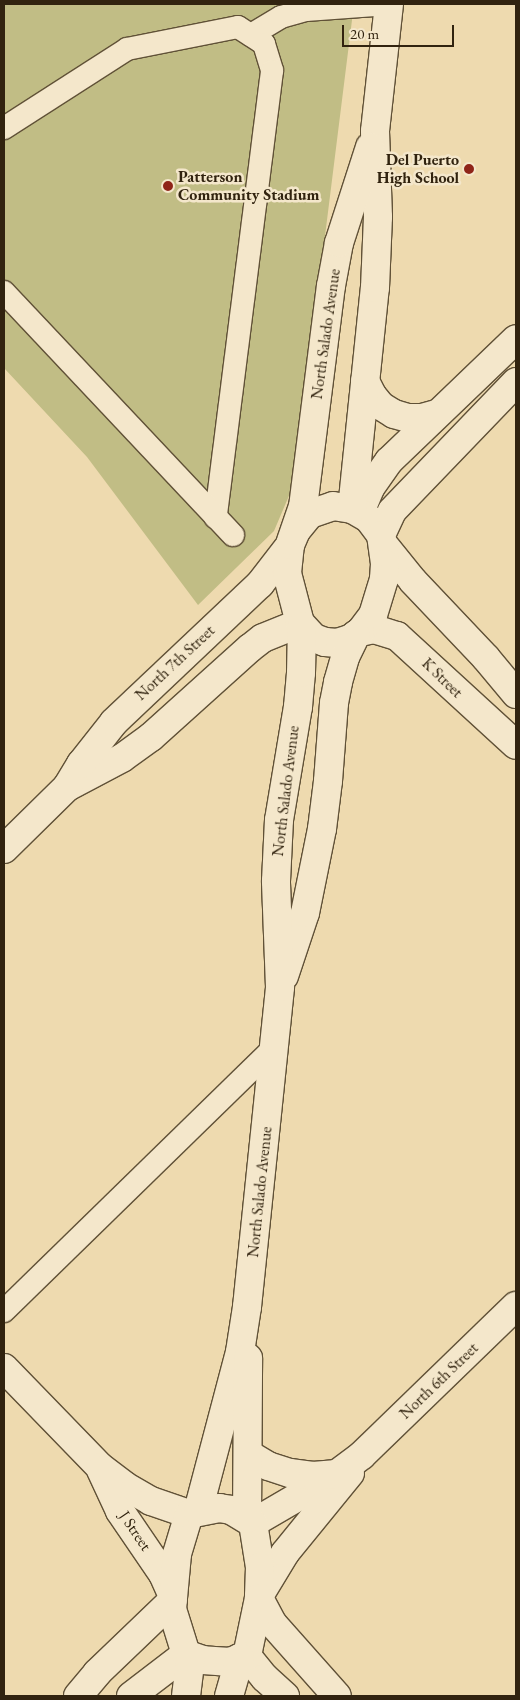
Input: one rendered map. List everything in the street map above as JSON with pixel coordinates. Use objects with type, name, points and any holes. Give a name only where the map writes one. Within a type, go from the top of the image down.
[{"type":"main road","name":"North Salado Avenue","points":[[356,511],[376,258],[378,217],[375,131],[389,4]]},
{"type":"main road","name":"North Salado Avenue","points":[[291,543],[303,507],[331,286],[340,243],[375,131]]},
{"type":"main road","points":[[356,511],[378,474],[436,414],[516,339]]},
{"type":"main road","points":[[365,381],[372,395],[381,406],[394,414],[408,418],[422,418],[436,414]]},
{"type":"main road","points":[[516,382],[395,508],[382,540],[384,579],[379,600],[373,615],[358,633],[350,639],[337,643],[325,642],[314,638],[301,624],[287,573],[291,543],[296,531],[310,514],[333,506],[356,511],[369,519],[382,540],[413,581],[471,641],[516,694]]},
{"type":"main road","name":"North 7th Street","points":[[4,849],[67,787],[81,764],[114,722],[260,584],[291,543]]},
{"type":"main road","name":"North Salado Avenue","points":[[186,1696],[188,1655],[172,1609],[177,1554],[193,1512],[240,1352],[247,1307],[276,1047],[280,987],[276,881],[279,820],[298,707],[301,673],[301,624]]},
{"type":"main road","name":"North 7th Street","points":[[67,787],[122,758],[151,737],[250,648],[281,629],[301,624]]},
{"type":"main road","name":"K Street","points":[[358,633],[374,629],[397,636],[516,745]]},
{"type":"main road","name":"North Salado Avenue","points":[[280,987],[294,951],[313,878],[328,781],[334,703],[345,657],[358,633]]},
{"type":"main road","name":"North 6th Street","points":[[250,1521],[337,1474],[362,1455],[516,1306]]},
{"type":"main road","name":"North Salado Avenue","points":[[229,1696],[244,1657],[259,1597],[260,1567],[250,1521],[247,1307]]},
{"type":"main road","name":"J Street","points":[[4,1368],[100,1466],[125,1486],[151,1501],[193,1512]]},
{"type":"main road","points":[[248,1454],[268,1466],[290,1473],[313,1476],[337,1474]]},
{"type":"main road","name":"North 6th Street","points":[[259,1597],[285,1553],[340,1487],[362,1455]]},
{"type":"main road","name":"J Street","points":[[100,1466],[120,1511],[157,1563],[173,1597]]},
{"type":"main road","points":[[193,1512],[219,1508],[231,1510],[250,1521]]},
{"type":"main road","points":[[78,1696],[97,1673],[173,1597]]},
{"type":"main road","points":[[259,1597],[273,1624],[337,1696]]},
{"type":"main road","points":[[131,1696],[188,1655],[203,1660],[224,1662],[244,1657],[285,1696]]},
{"type":"lane","points":[[251,35],[281,16],[306,10],[389,4]]},
{"type":"lane","points":[[4,128],[127,50],[238,27],[264,44],[272,72],[216,517]]},
{"type":"lane","points":[[4,292],[233,535]]},
{"type":"lane","points":[[4,1311],[276,1047]]},
{"type":"shaded area","name":"Patterson Community Stadium","points":[[4,4],[354,4],[294,484],[274,531],[198,605],[87,457],[4,368]]},
{"type":"place","name":"Del Puerto High School","points":[[469,169]]},
{"type":"place","name":"Patterson Community Stadium","points":[[168,186]]}]
